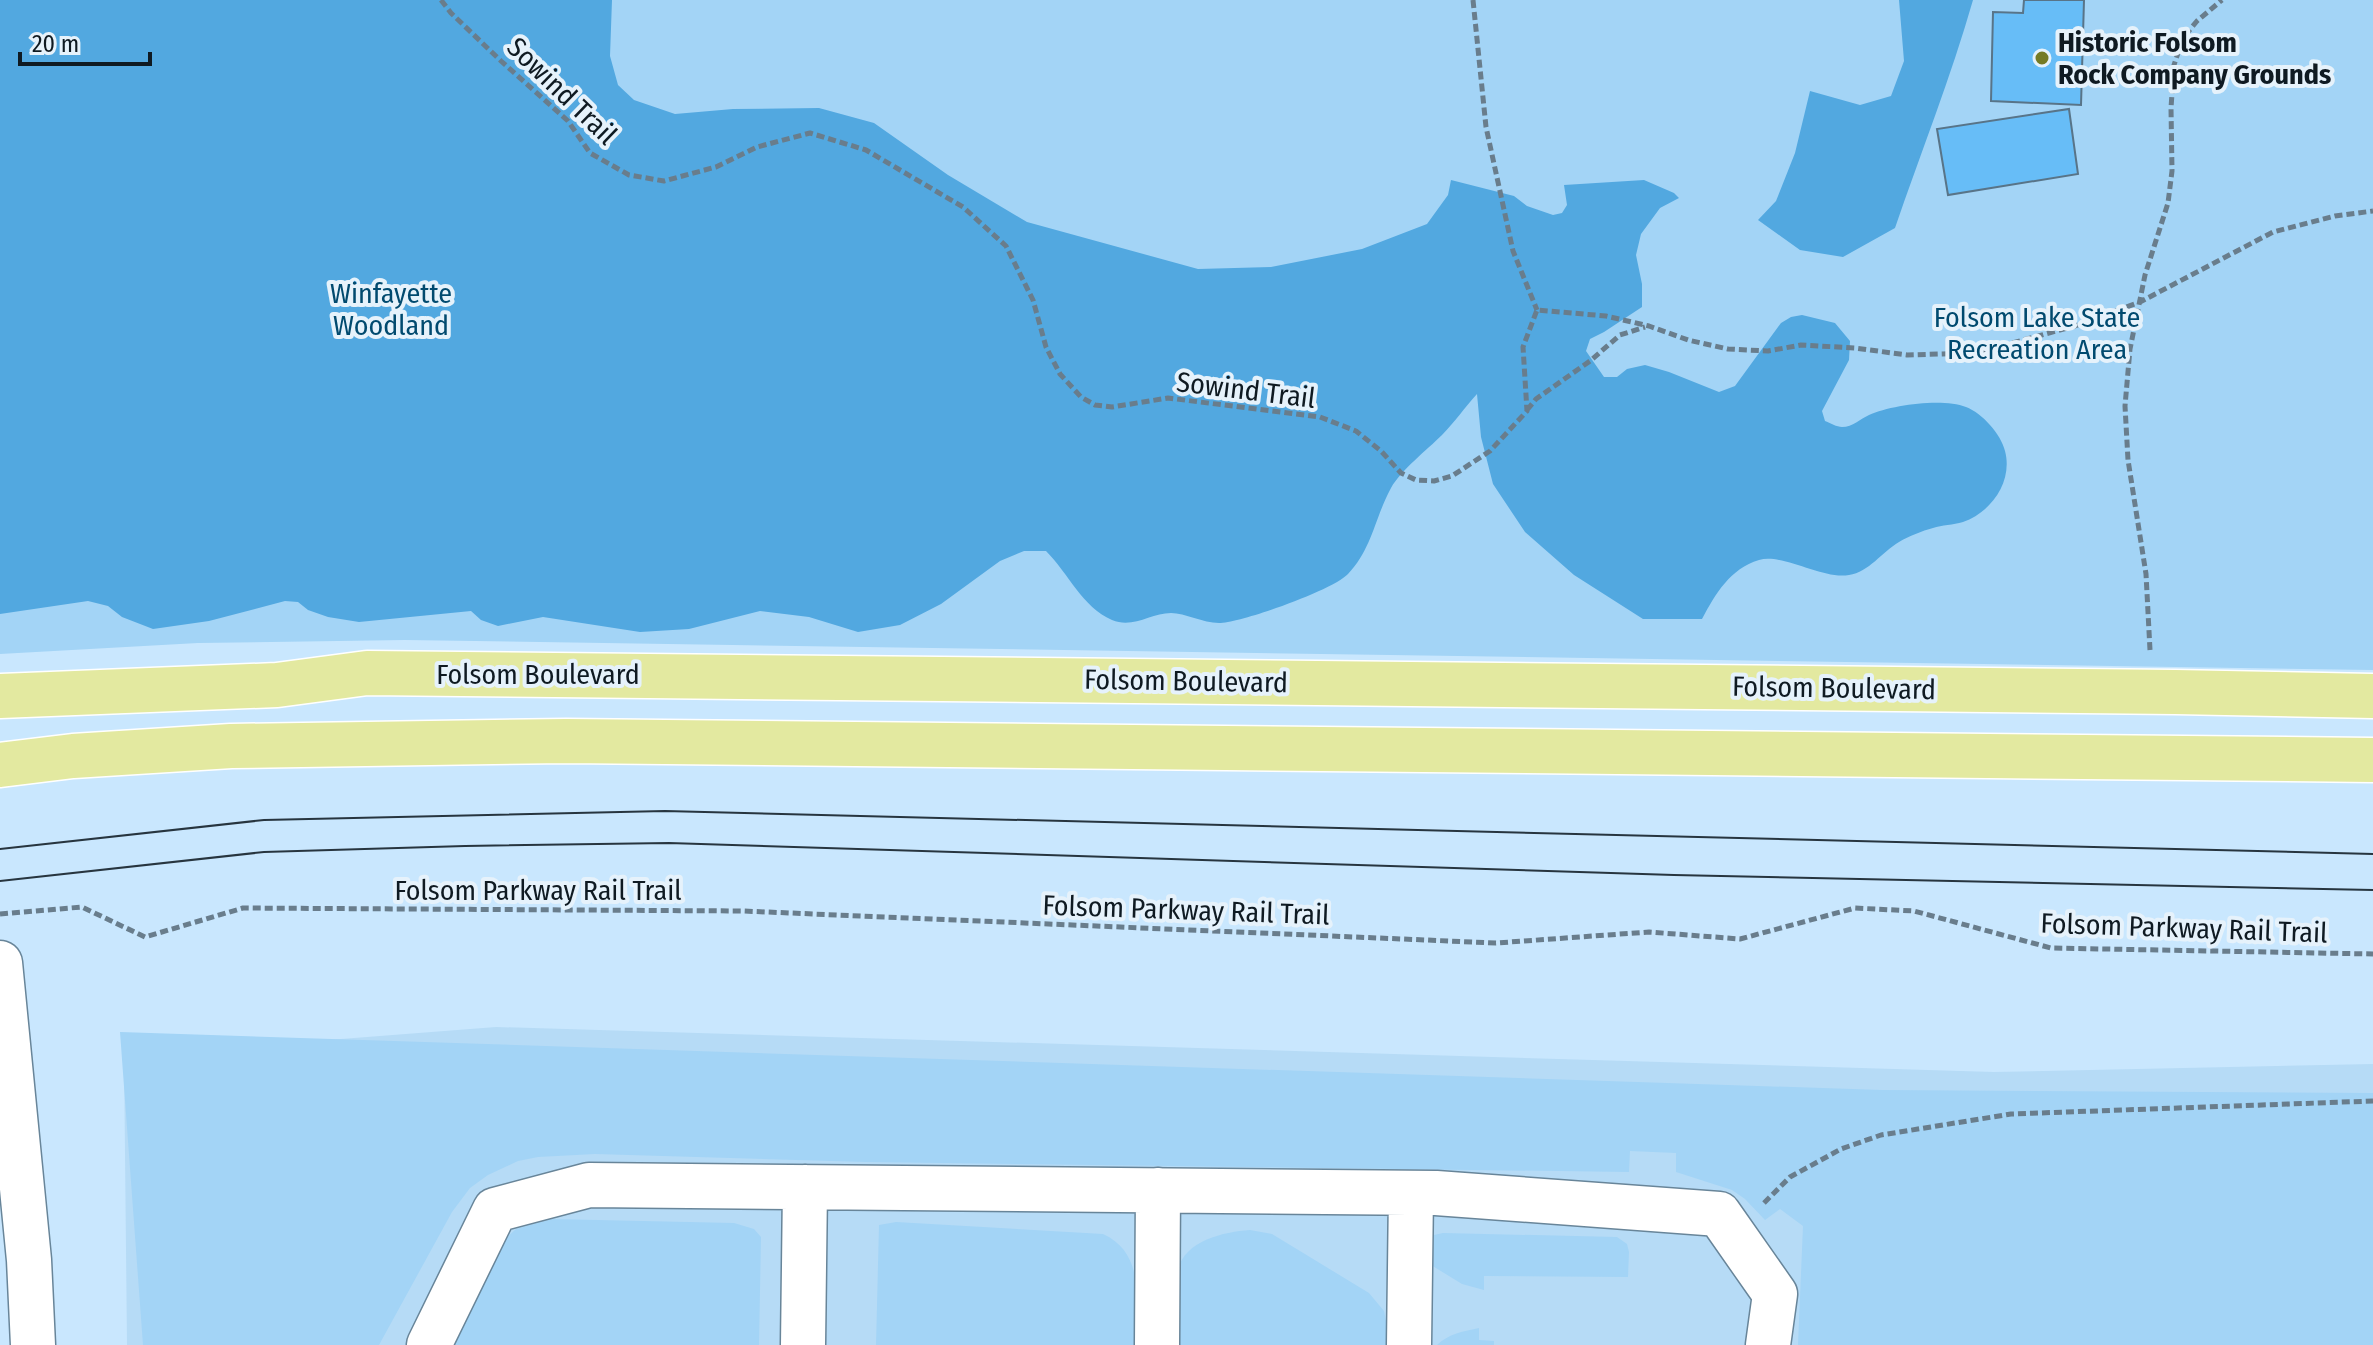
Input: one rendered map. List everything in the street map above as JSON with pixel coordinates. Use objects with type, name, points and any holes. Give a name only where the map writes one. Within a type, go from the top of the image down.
[{"type":"main road","name":"Folsom Boulevard","points":[[0,696],[277,685],[367,673],[2373,696]]},
{"type":"main road","points":[[0,765],[73,756],[231,746],[566,741],[2373,760]]},
{"type":"street","points":[[0,963],[29,1260],[33,1345]]},
{"type":"street","points":[[429,1345],[495,1210],[589,1185],[1411,1193],[1719,1214],[1775,1294],[1768,1345]]},
{"type":"street","points":[[803,1345],[805,1187]]},
{"type":"street","points":[[1157,1345],[1158,1190]]},
{"type":"street","points":[[1409,1345],[1411,1193]]},
{"type":"path","name":"Sowind Trail","points":[[441,0],[501,61],[568,121],[590,153],[629,175],[664,181],[716,167],[757,147],[810,133],[866,150],[963,207],[1006,246],[1033,300],[1046,347],[1060,374],[1081,397],[1095,405],[1112,407],[1168,398],[1320,417],[1356,431],[1381,451],[1401,473],[1416,480],[1434,481],[1452,476],[1490,451],[1536,399],[1590,361],[1620,335],[1649,326]]},
{"type":"path","points":[[1473,0],[1486,127],[1513,251],[1537,310],[1523,347],[1527,411]]},
{"type":"path","points":[[2152,692],[2148,597],[2128,460],[2125,406],[2130,349],[2145,275],[2168,203],[2172,171],[2174,65],[2183,38],[2197,21],[2222,0]]},
{"type":"path","points":[[1537,310],[1606,316],[1728,349],[1768,351],[1801,345],[1907,355],[1975,353],[2075,326],[2140,302],[2273,232],[2335,216],[2373,211]]},
{"type":"path","name":"Folsom Parkway Rail Trail","points":[[0,914],[82,907],[145,937],[243,908],[274,908],[743,911],[1496,943],[1649,932],[1740,939],[1855,908],[1914,911],[2051,948],[2373,954]]},
{"type":"path","points":[[1733,1234],[1790,1177],[1841,1149],[1881,1135],[2011,1114],[2373,1101]]},
{"type":"shaded area","points":[[496,1027],[1994,1072],[2373,1064],[2373,1345],[127,1345],[124,1056]]},
{"type":"green space","name":"Folsom Lake State Recreation Area","points":[[0,0],[2373,0],[2373,670],[405,640],[198,643],[0,654]]},
{"type":"green space","name":"Winfayette Woodland","points":[[0,0],[612,0],[610,56],[618,85],[634,100],[675,114],[733,109],[819,108],[874,123],[948,175],[1027,222],[1198,269],[1271,267],[1362,249],[1427,224],[1448,195],[1451,180],[1514,196],[1527,206],[1553,215],[1562,213],[1567,205],[1564,185],[1644,180],[1679,198],[1660,208],[1641,234],[1636,255],[1642,284],[1642,307],[1590,339],[1586,351],[1604,377],[1617,377],[1627,369],[1645,365],[1719,392],[1735,386],[1781,323],[1802,315],[1835,323],[1850,341],[1849,360],[1822,411],[1825,421],[1846,427],[1879,411],[1917,404],[1956,404],[1972,410],[1995,431],[2005,451],[2006,473],[1998,494],[1983,511],[1963,522],[1929,529],[1907,538],[1856,573],[1839,576],[1769,559],[1749,564],[1725,583],[1702,619],[1643,619],[1574,575],[1525,532],[1493,484],[1481,437],[1477,394],[1395,481],[1363,554],[1348,574],[1306,597],[1230,622],[1213,623],[1171,613],[1127,623],[1112,620],[1084,599],[1046,551],[1024,551],[1000,561],[941,604],[900,625],[858,632],[809,617],[760,611],[689,629],[640,632],[543,617],[498,626],[481,620],[471,611],[359,622],[328,617],[308,610],[298,602],[285,601],[209,621],[153,629],[122,617],[108,606],[88,601],[0,614]]},
{"type":"green space","points":[[1899,0],[1973,0],[1895,228],[1843,257],[1800,250],[1758,220],[1776,201],[1795,153],[1810,91],[1860,105],[1891,96],[1904,61]]},
{"type":"green space","points":[[120,1032],[1882,1090],[2373,1093],[2373,1345],[1798,1345],[1803,1226],[1780,1209],[1765,1220],[1732,1190],[1676,1172],[1676,1153],[1630,1151],[1629,1172],[866,1162],[595,1154],[538,1157],[518,1161],[488,1175],[470,1188],[452,1212],[379,1345],[143,1345]]},
{"type":"green space","points":[[552,1219],[734,1223],[754,1229],[761,1237],[759,1345],[453,1345],[505,1239],[516,1229]]},
{"type":"green space","points":[[896,1222],[1103,1234],[1127,1254],[1133,1267],[1137,1298],[1135,1345],[876,1345],[879,1225]]},
{"type":"green space","points":[[1250,1230],[1272,1234],[1369,1293],[1384,1311],[1391,1345],[1177,1345],[1176,1286],[1182,1260],[1189,1251],[1207,1240]]},
{"type":"green space","points":[[1434,1235],[1617,1237],[1627,1244],[1628,1277],[1484,1276],[1484,1290],[1462,1284],[1431,1265],[1428,1243]]},
{"type":"green space","points":[[1479,1328],[1479,1340],[1494,1341],[1494,1345],[1437,1345],[1451,1336]]},
{"type":"building","points":[[2024,0],[2084,0],[2081,105],[1991,101],[1993,12],[2023,13]]},
{"type":"building","points":[[2069,109],[2078,174],[1948,195],[1937,129]]},
{"type":"tram line","points":[[0,849],[264,820],[665,811],[2373,854]]},
{"type":"tram line","points":[[0,881],[264,852],[669,843],[1674,875],[2373,890]]},
{"type":"place","name":"Historic Folsom Rock Company Grounds","points":[[2042,58]]}]
